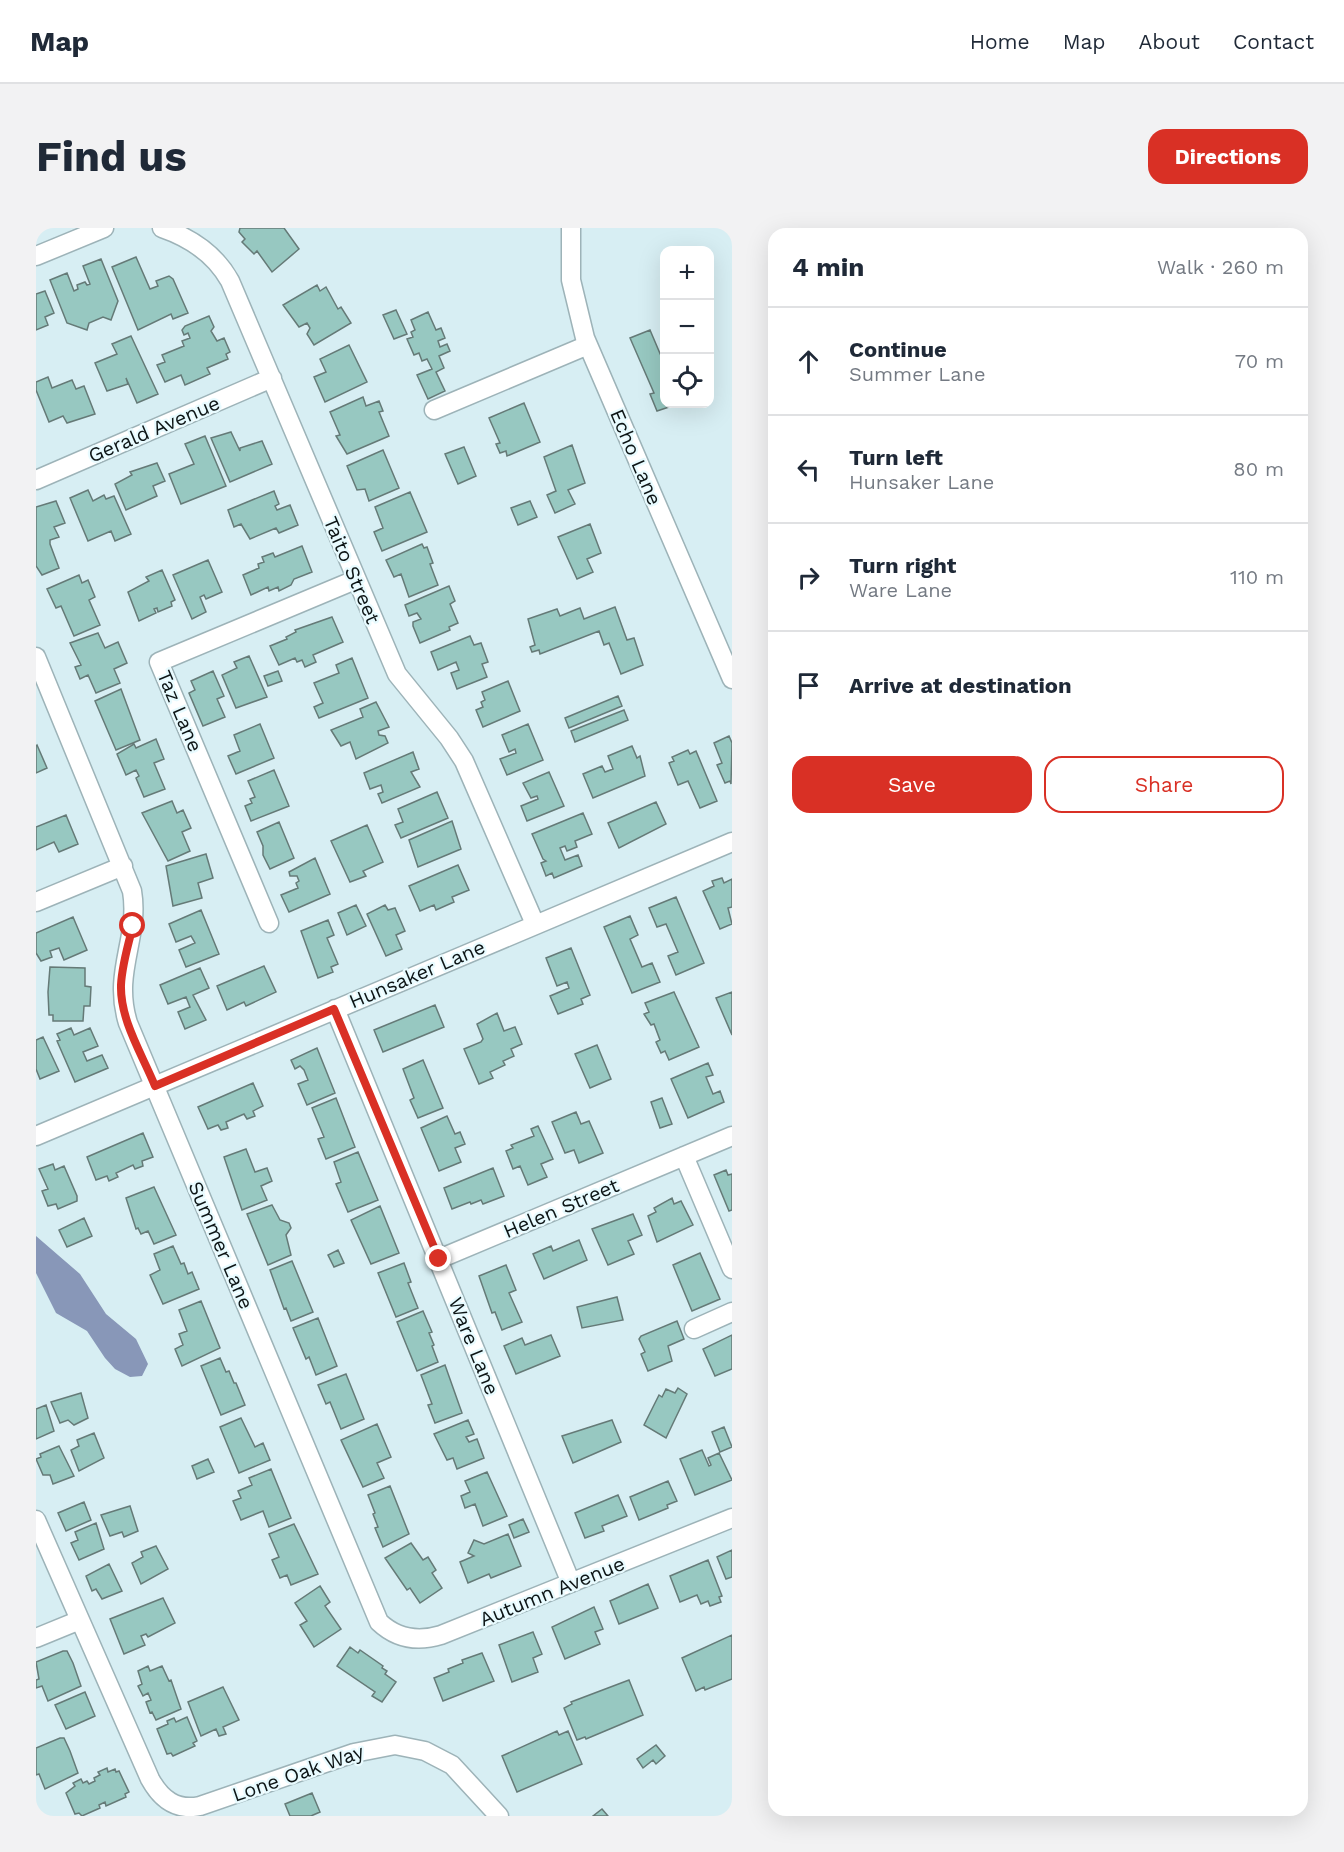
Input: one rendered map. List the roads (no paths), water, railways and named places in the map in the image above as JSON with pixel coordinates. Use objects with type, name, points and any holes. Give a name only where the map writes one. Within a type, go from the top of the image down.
[{"type":"street","points":[[36,256],[104,228]]},
{"type":"street","name":"Taito Street","points":[[162,228],[200,246],[224,270],[272,378],[355,580],[401,680],[449,738],[468,770],[535,924]]},
{"type":"street","name":"Echo Lane","points":[[571,228],[571,280],[580,324],[732,679]]},
{"type":"street","points":[[434,410],[588,345]]},
{"type":"street","name":"Gerald Avenue","points":[[36,480],[272,378]]},
{"type":"street","name":"Taz Lane","points":[[270,923],[159,662],[355,580]]},
{"type":"street","name":"Summer Lane","points":[[36,657],[44,698],[131,884],[134,908],[123,973],[122,999],[128,1023],[376,1616]]},
{"type":"street","name":"Hunsaker Lane","points":[[36,1136],[732,842]]},
{"type":"street","points":[[36,902],[123,866]]},
{"type":"street","name":"Ware Lane","points":[[334,1009],[571,1583]]},
{"type":"street","name":"Helen Street","points":[[439,1259],[732,1136]]},
{"type":"street","points":[[684,1156],[732,1269]]},
{"type":"street","points":[[694,1329],[732,1312]]},
{"type":"street","name":"Autumn Avenue","points":[[376,1616],[384,1626],[396,1634],[418,1639],[434,1638],[732,1518]]},
{"type":"street","name":"Lone Oak Way","points":[[36,1520],[150,1779],[161,1796],[174,1805],[200,1806],[354,1753],[395,1745],[425,1751],[452,1765],[499,1816]]},
{"type":"street","points":[[36,1638],[80,1620]]},
{"type":"water","points":[[36,1236],[80,1274],[106,1314],[136,1339],[148,1364],[142,1376],[130,1377],[115,1369],[87,1331],[56,1313],[36,1273]]}]
